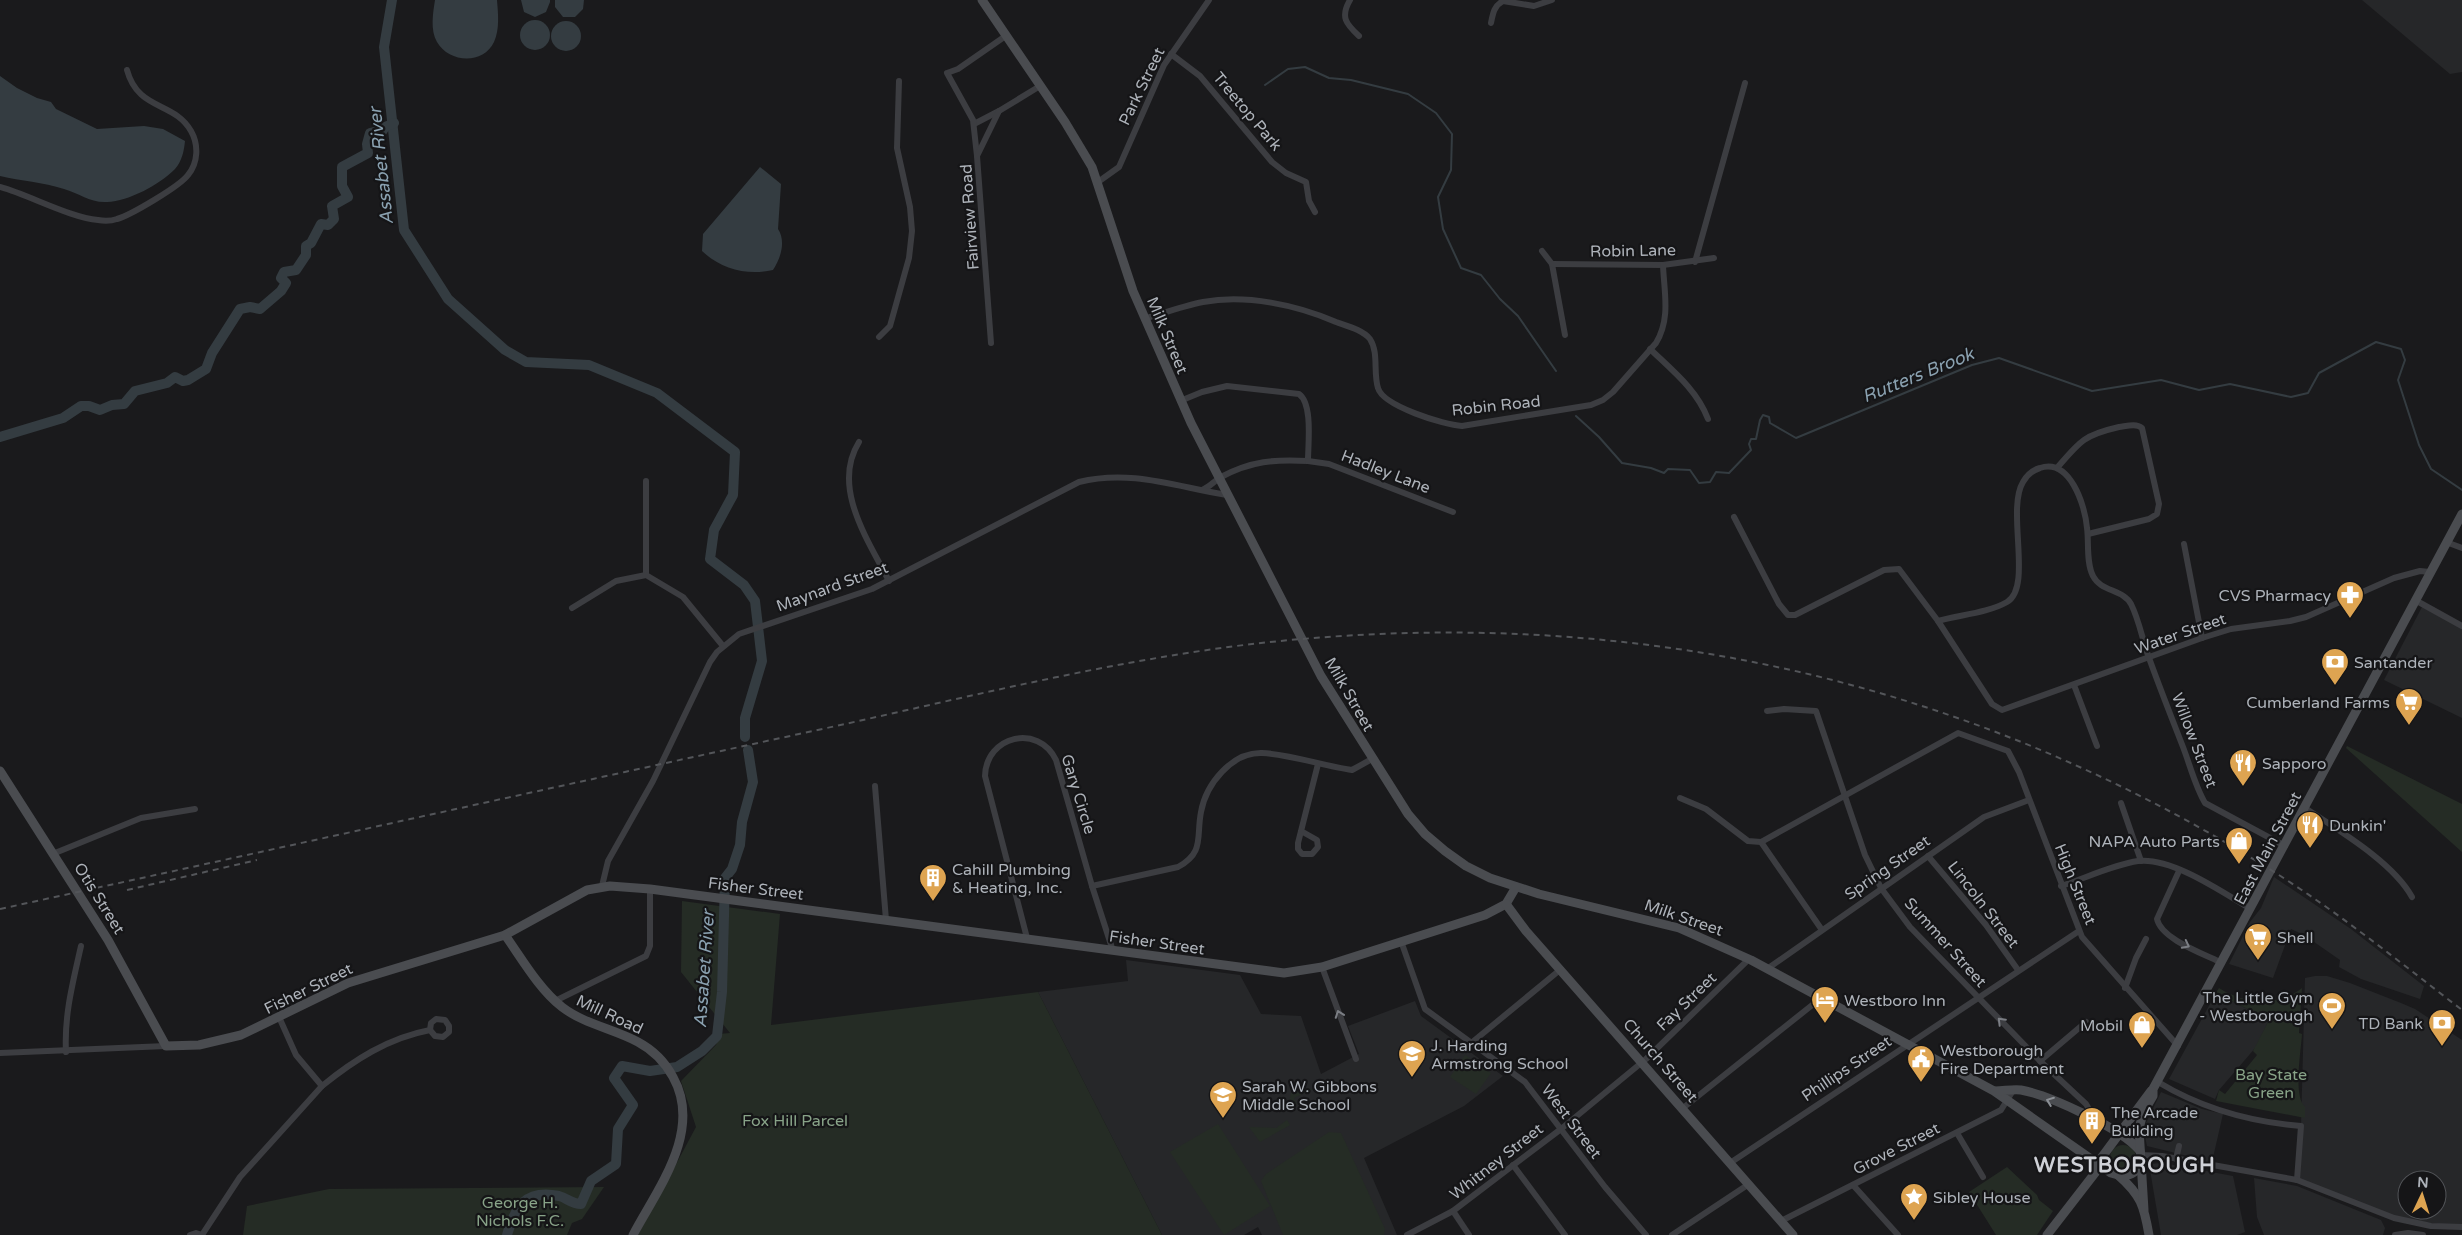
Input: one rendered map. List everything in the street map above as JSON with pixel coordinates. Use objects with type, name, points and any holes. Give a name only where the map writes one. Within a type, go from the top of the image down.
[{"type":"main road","name":"Milk Street","points":[[982,0],[1079,144],[1098,182],[1119,254],[1144,319],[1180,401],[1307,649],[1332,695],[1408,814],[1435,843],[1478,872],[1516,887],[1673,926],[1767,968],[1994,1090],[2056,1134],[2098,1167],[2116,1174],[2137,1192],[2144,1210]]},
{"type":"main road","name":"East Main Street","points":[[2141,1157],[2139,1129],[2143,1113],[2153,1096],[2156,1086],[2462,514]]},
{"type":"main road","name":"Otis Street","points":[[0,771],[82,897],[134,984],[166,1046]]},
{"type":"main road","name":"Fisher Street","points":[[166,1046],[191,1046],[228,1039],[279,1017],[348,983],[505,935],[579,893],[602,886],[650,889],[1271,972],[1297,972],[1322,967],[1485,915],[1506,904]]},
{"type":"main road","points":[[1506,904],[1516,887]]},
{"type":"main road","name":"Church Street","points":[[1506,904],[1526,931],[1793,1235]]},
{"type":"main road","name":"Mill Road","points":[[505,935],[555,1001],[573,1015],[638,1042],[653,1052],[675,1080],[683,1106],[684,1124],[680,1142],[633,1235]]},
{"type":"main road","name":"East Main Street","points":[[2047,1235],[2098,1167],[2106,1151],[2111,1148],[2121,1134],[2148,1092],[2156,1086]]},
{"type":"main road","points":[[1994,1090],[2014,1089],[2026,1091],[2095,1119],[2121,1134],[2130,1142],[2141,1157],[2144,1210],[2150,1235]]},
{"type":"main road","points":[[2106,1125],[2119,1125],[2131,1118]]},
{"type":"main road","points":[[2130,1142],[2121,1141],[2111,1148],[2107,1161],[2116,1174],[2134,1172],[2141,1157]]},
{"type":"street","name":"Park Street","points":[[1098,182],[1119,166],[1147,100],[1171,54],[1209,0]]},
{"type":"street","points":[[1350,0],[1346,7],[1344,19],[1348,26],[1359,36]]},
{"type":"street","points":[[1491,23],[1497,4],[1503,1],[1534,6],[1552,0]]},
{"type":"street","points":[[977,156],[974,124],[947,73],[958,69],[1007,35]]},
{"type":"street","name":"Treetop Park","points":[[1171,54],[1200,76],[1272,162],[1290,176],[1306,182],[1309,201],[1315,212]]},
{"type":"street","points":[[0,187],[87,218],[111,220],[126,216],[184,180],[192,170],[196,157],[193,134],[178,118],[136,92],[127,70]]},
{"type":"street","points":[[879,337],[890,326],[909,258],[912,231],[910,208],[897,148],[899,82]]},
{"type":"street","points":[[1695,262],[1745,83]]},
{"type":"street","points":[[974,124],[1000,111],[1040,86]]},
{"type":"street","name":"Fairview Road","points":[[991,343],[977,156],[1000,111]]},
{"type":"street","points":[[1542,251],[1552,264],[1565,335]]},
{"type":"street","name":"Robin Lane","points":[[1552,264],[1663,265],[1714,258]]},
{"type":"street","name":"Robin Road","points":[[1144,319],[1192,305],[1217,301],[1276,304],[1308,310],[1357,330],[1369,338],[1374,349],[1378,386],[1380,392],[1388,399],[1449,425],[1462,426],[1591,406],[1613,392],[1663,332],[1666,319],[1663,265]]},
{"type":"street","points":[[1650,349],[1690,387],[1702,404],[1708,419]]},
{"type":"street","points":[[1180,401],[1202,392],[1227,386],[1299,394],[1304,399],[1307,408],[1308,461]]},
{"type":"street","points":[[1734,517],[1779,604],[1790,616],[1795,616],[1824,602],[1884,570],[1896,568],[1905,573],[1938,621],[1994,607],[2007,602],[2013,596],[2017,589],[2018,575],[2016,508],[2019,490],[2026,477],[2034,471],[2046,466],[2063,470],[2076,492],[2085,514],[2088,534],[2149,519],[2157,514],[2159,504],[2142,428],[2133,425],[2095,433],[2081,442],[2057,468]]},
{"type":"street","points":[[859,442],[849,462],[850,490],[861,525],[889,581]]},
{"type":"street","name":"Hadley Lane","points":[[1219,478],[1269,460],[1308,461],[1329,464],[1454,512]]},
{"type":"street","name":"Maynard Street","points":[[602,886],[608,862],[652,782],[710,662],[723,646],[739,634],[858,594],[889,581],[1079,482],[1105,477],[1131,476],[1227,495]]},
{"type":"street","points":[[1201,490],[1212,485],[1219,478]]},
{"type":"street","points":[[646,481],[646,575]]},
{"type":"street","name":"Willow Street","points":[[2088,534],[2092,576],[2100,585],[2128,599],[2205,803],[2285,846]]},
{"type":"street","points":[[2446,542],[2462,548]]},
{"type":"street","points":[[2184,544],[2202,638]]},
{"type":"street","name":"Water Street","points":[[1938,621],[1988,700],[1997,709],[2007,709],[2202,638],[2230,629],[2306,617],[2394,578],[2420,571],[2430,572]]},
{"type":"street","points":[[572,608],[616,581],[646,575],[683,597],[723,646]]},
{"type":"street","points":[[2415,600],[2462,626]]},
{"type":"street","points":[[2074,685],[2097,746]]},
{"type":"street","name":"Summer Street","points":[[1767,711],[1784,709],[1816,711],[1843,797],[1865,855],[1881,888],[1910,927],[2040,1060],[2086,1104],[2095,1119]]},
{"type":"street","name":"High Street","points":[[1843,797],[1958,733],[2008,751],[2030,800],[2061,886],[2080,931],[2125,988],[2178,1046]]},
{"type":"street","name":"Gary Circle","points":[[1027,938],[985,779],[989,758],[1004,742],[1019,738],[1032,739],[1044,745],[1054,755],[1113,951]]},
{"type":"street","points":[[1092,886],[1178,867],[1189,860],[1196,850],[1201,811],[1205,799],[1218,777],[1237,758],[1262,753],[1352,770],[1363,766],[1372,759]]},
{"type":"street","points":[[1301,831],[1318,764]]},
{"type":"street","points":[[875,786],[886,920]]},
{"type":"street","points":[[1680,798],[1706,809],[1748,841],[1761,842],[1843,797]]},
{"type":"street","name":"Spring Street","points":[[1767,968],[1984,816],[2030,800]]},
{"type":"street","points":[[2120,803],[2140,861]]},
{"type":"street","points":[[2305,808],[2373,856],[2402,883],[2412,897]]},
{"type":"street","points":[[55,853],[141,818],[195,809]]},
{"type":"street","points":[[1761,842],[1822,930]]},
{"type":"street","name":"Lincoln Street","points":[[1928,856],[1986,925],[2018,970]]},
{"type":"street","points":[[2061,886],[2140,861],[2162,864],[2179,871],[2250,909]]},
{"type":"street","points":[[2179,871],[2156,919],[2158,926],[2170,936],[2222,964]]},
{"type":"street","points":[[555,1001],[646,956],[650,941],[650,889]]},
{"type":"street","name":"Phillips Street","points":[[1730,1163],[2018,970],[2080,931]]},
{"type":"street","points":[[2125,988],[2146,938]]},
{"type":"street","name":"West Street","points":[[1401,942],[1422,1006],[1435,1019],[1525,1082],[1604,1187],[1646,1235]]},
{"type":"street","points":[[66,1052],[65,1028],[67,1009],[81,946]]},
{"type":"street","name":"Fay Street","points":[[1642,1062],[1749,959]]},
{"type":"street","points":[[1322,967],[1356,1059]]},
{"type":"street","points":[[1470,1044],[1561,970]]},
{"type":"street","points":[[1682,1108],[1821,998]]},
{"type":"street","points":[[279,1017],[296,1055],[322,1086]]},
{"type":"street","points":[[2040,1060],[2086,1022]]},
{"type":"street","points":[[190,1235],[196,1233],[202,1235],[240,1177],[322,1086],[354,1061],[375,1049],[400,1038],[430,1030]]},
{"type":"street","name":"Fisher Street","points":[[0,1053],[66,1052],[107,1048],[166,1046]]},
{"type":"street","name":"Whitney Street","points":[[1407,1235],[1453,1211],[1561,1128],[1642,1062]]},
{"type":"street","points":[[2156,1086],[2217,1109],[2262,1120],[2301,1126],[2297,1180]]},
{"type":"street","name":"Grove Street","points":[[1781,1221],[2001,1110],[2009,1101],[2014,1089]]},
{"type":"street","points":[[1957,1133],[1983,1177]]},
{"type":"street","points":[[2176,1159],[2179,1146]]},
{"type":"street","points":[[2141,1157],[2176,1159],[2297,1180],[2394,1218],[2431,1226],[2462,1227]]},
{"type":"street","points":[[1513,1165],[1565,1235]]},
{"type":"street","points":[[1672,1235],[1748,1184]]},
{"type":"street","points":[[1853,1185],[1898,1235]]},
{"type":"street","points":[[1453,1211],[1469,1235]]},
{"type":"street","points":[[2395,1235],[2408,1233],[2423,1235]]},
{"type":"shaded area","points":[[435,0],[497,0],[497,32],[494,42],[489,49],[482,55],[466,58],[449,54],[442,49],[433,32]]},
{"type":"shaded area","points":[[521,0],[550,0],[550,2],[546,12],[535,17],[524,12]]},
{"type":"shaded area","points":[[555,0],[584,0],[583,9],[575,17],[563,17],[555,7]]},
{"type":"shaded area","points":[[2362,0],[2462,0],[2462,72],[2450,74]]},
{"type":"shaded area","points":[[535,20],[541,21],[549,29],[549,41],[541,49],[535,50],[529,49],[521,41],[520,35],[521,29],[529,21]]},
{"type":"shaded area","points":[[566,21],[572,22],[580,30],[580,42],[572,50],[566,51],[560,50],[552,42],[551,36],[552,30],[560,22]]},
{"type":"shaded area","points":[[0,76],[17,88],[37,98],[51,102],[56,109],[97,129],[144,126],[163,129],[185,141],[181,159],[175,169],[152,186],[125,199],[107,202],[90,199],[40,183],[0,176]]},
{"type":"shaded area","points":[[760,167],[781,184],[778,229],[782,239],[781,250],[773,270],[754,272],[735,270],[717,262],[702,251],[703,234]]},
{"type":"shaded area","points":[[2422,607],[2462,628],[2462,718],[2384,680]]},
{"type":"shaded area","points":[[2274,877],[2351,929],[2424,986],[2420,999],[2361,979],[2339,967],[2340,960],[2304,935],[2291,929],[2273,978],[2229,964],[2250,922],[2261,908]]},
{"type":"shaded area","name":"Sarah W. Gibbons Middle School","points":[[1126,960],[1240,975],[1261,1014],[1301,1016],[1321,1074],[1359,1054],[1348,1026],[1415,1001],[1421,1016],[1503,1076],[1464,1106],[1364,1158],[1397,1235],[1262,1235],[1258,1227],[1244,1235],[1162,1235],[1038,992],[1128,981]]},
{"type":"shaded area","points":[[2327,976],[2350,983],[2415,1009],[2462,1040],[2462,1227],[2409,1220],[2447,1220],[2447,1170],[2397,1170],[2397,1218],[2297,1181],[2301,1126],[2305,978]]},
{"type":"shaded area","points":[[2216,993],[2269,1020],[2256,1047],[2219,1090],[2215,1099],[2169,1079]]},
{"type":"shaded area","points":[[2161,1092],[2202,1109],[2223,1114],[2212,1162],[2147,1146],[2144,1132],[2146,1123]]},
{"type":"shaded area","points":[[2163,1163],[2233,1176],[2245,1232],[2237,1235],[2161,1235],[2149,1164]]},
{"type":"shaded area","points":[[2254,1178],[2297,1186],[2381,1220],[2385,1228],[2383,1235],[2264,1235],[2257,1217]]},
{"type":"green space","points":[[2347,746],[2462,804],[2462,852],[2346,748]]},
{"type":"green space","name":"Fox Hill Parcel","points":[[682,901],[780,914],[771,1025],[1038,992],[1162,1235],[638,1235],[696,1127],[681,1081],[716,1045],[719,1034],[730,1033],[681,972]]},
{"type":"green space","name":"Bay State Green","points":[[2219,988],[2250,1000],[2272,1001],[2293,994],[2302,988],[2299,1033],[2302,1034],[2299,1062],[2299,1093],[2305,1107],[2305,1118],[2216,1101],[2219,1090],[2225,1094],[2257,1055],[2253,1051],[2269,1020],[2216,993]]},
{"type":"green space","points":[[1465,1055],[1491,1073],[1476,1094],[1450,1077]]},
{"type":"green space","points":[[1292,1087],[1313,1089],[1294,1098],[1297,1105],[1292,1106],[1289,1103]]},
{"type":"green space","points":[[1287,1120],[1290,1125],[1260,1142],[1249,1127],[1276,1128]]},
{"type":"green space","points":[[1218,1124],[1270,1206],[1224,1235],[1170,1152]]},
{"type":"green space","points":[[1329,1132],[1341,1133],[1385,1229],[1384,1235],[1283,1235],[1261,1181],[1266,1174]]},
{"type":"green space","points":[[2123,1145],[2132,1149],[2136,1158],[2132,1167],[2123,1171],[2114,1167],[2110,1158],[2114,1149]]},
{"type":"green space","points":[[2007,1167],[2037,1195],[2039,1200],[2053,1211],[2037,1235],[1996,1235],[1969,1192]]},
{"type":"green space","name":"George H. Nichols F.C.","points":[[604,1187],[582,1219],[572,1223],[567,1235],[243,1235],[247,1206],[329,1189]]},
{"type":"waterway","name":"Assabet River","points":[[392,0],[384,47],[404,230],[448,299],[505,350],[526,362],[589,365],[657,393],[735,452],[733,495],[714,530],[710,559],[744,585],[755,601],[762,661],[745,718],[745,737]]},
{"type":"waterway","name":"Rutters Brook","points":[[1265,85],[1288,69],[1305,67],[1329,78],[1351,80],[1408,94],[1436,113],[1452,134],[1451,170],[1438,197],[1443,229],[1461,268],[1481,275],[1500,299],[1518,316],[1556,371]]},
{"type":"waterway","points":[[0,437],[63,418],[81,406],[89,406],[100,410],[112,405],[124,404],[135,391],[167,383],[175,377],[183,381],[188,380],[206,369],[212,353],[240,309],[250,307],[260,309],[281,291],[286,283],[281,278],[284,272],[296,270],[306,255],[306,246],[311,243],[321,224],[328,225],[334,219],[332,206],[348,197],[342,186],[342,167],[368,153],[367,144],[370,133],[374,132],[379,136],[385,127],[394,123]]},
{"type":"waterway","name":"Rutters Brook","points":[[1576,416],[1599,437],[1622,463],[1651,468],[1664,473],[1668,469],[1690,470],[1699,483],[1710,482],[1716,472],[1729,473],[1751,450],[1749,444],[1751,439],[1756,439],[1763,415],[1769,417],[1770,423],[1796,438],[1972,365],[1999,358],[2092,391],[2161,380],[2199,390],[2230,384],[2291,397],[2308,393],[2319,373],[2376,342],[2401,349],[2405,360],[2398,380],[2419,445],[2431,469],[2462,490]]},
{"type":"waterway","name":"Assabet River","points":[[507,1235],[514,1216],[523,1202],[538,1195],[547,1195],[559,1196],[581,1204],[591,1181],[616,1164],[618,1129],[633,1105],[614,1078],[622,1066],[650,1071],[677,1067],[702,1051],[717,1036],[722,992],[725,878],[732,869],[740,845],[742,822],[753,782],[748,750]]},
{"type":"railway","points":[[0,909],[1033,682],[1152,659],[1270,642],[1402,633],[1532,635],[1660,646],[1785,669],[1908,702],[2029,745],[2147,800],[2263,865],[2340,917],[2462,1010]]},
{"type":"railway","points":[[127,890],[257,860]]},
{"type":"place","name":"CVS Pharmacy","points":[[2350,619]]},
{"type":"place","name":"Santander","points":[[2335,686]]},
{"type":"place","name":"Cumberland Farms","points":[[2409,726]]},
{"type":"place","name":"Sapporo","points":[[2243,787]]},
{"type":"place","name":"Dunkin'","points":[[2310,849]]},
{"type":"place","name":"NAPA Auto Parts","points":[[2239,865]]},
{"type":"place","name":"Cahill Plumbing & Heating, Inc.","points":[[933,902]]},
{"type":"place","name":"Shell","points":[[2258,961]]},
{"type":"place","name":"Westboro Inn","points":[[1825,1024]]},
{"type":"place","name":"The Little Gym - Westborough","points":[[2332,1030]]},
{"type":"place","name":"TD Bank","points":[[2442,1047]]},
{"type":"place","name":"Mobil","points":[[2142,1049]]},
{"type":"place","name":"J. Harding Armstrong School","points":[[1412,1078]]},
{"type":"place","name":"Westborough Fire Department","points":[[1921,1083]]},
{"type":"place","name":"Sarah W. Gibbons Middle School","points":[[1223,1119]]},
{"type":"place","name":"The Arcade Building","points":[[2092,1145]]},
{"type":"place","name":"Sibley House","points":[[1914,1221]]},
{"type":"district","name":"WESTBOROUGH","points":[[2125,1165]]}]
